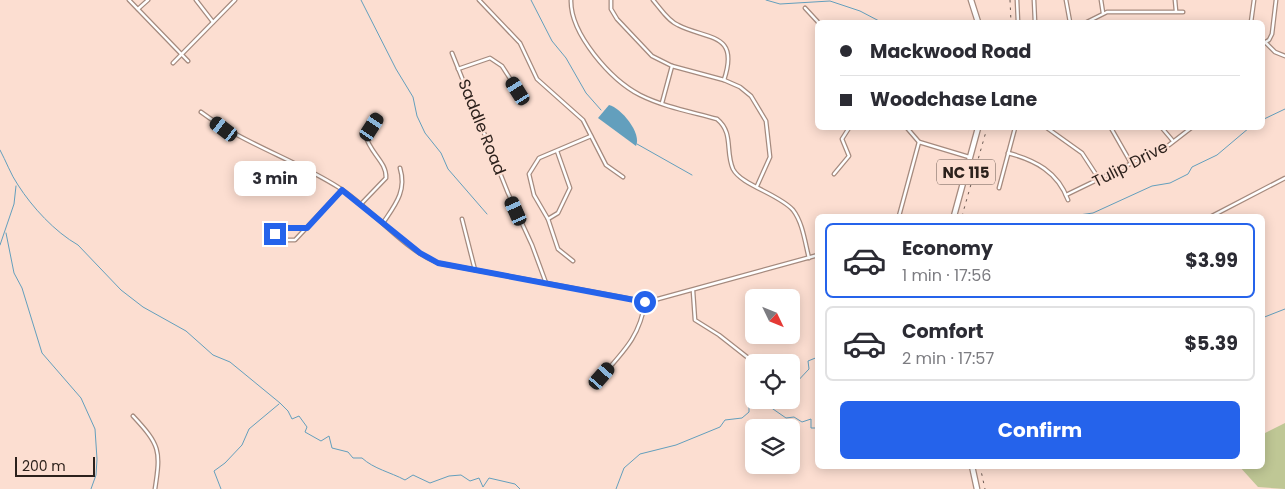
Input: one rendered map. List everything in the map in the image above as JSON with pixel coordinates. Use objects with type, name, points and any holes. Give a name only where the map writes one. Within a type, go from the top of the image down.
[{"type":"main road","points":[[971,0],[977,20]]},
{"type":"main road","name":"NC 115","points":[[955,214],[977,130]]},
{"type":"main road","points":[[973,469],[977,489]]},
{"type":"street","points":[[128,0],[188,61]]},
{"type":"street","points":[[138,10],[148,0]]},
{"type":"street","points":[[196,0],[213,22]]},
{"type":"street","points":[[173,63],[235,0]]},
{"type":"street","points":[[480,0],[520,43],[537,79],[583,120],[606,165],[623,177]]},
{"type":"street","points":[[571,0],[572,16],[579,33],[606,66],[632,90],[662,103],[717,119],[722,123],[728,134],[734,169],[740,177],[792,209],[800,224],[809,258]]},
{"type":"street","points":[[611,0],[614,14],[652,56],[672,66],[724,80],[751,96],[760,108],[766,121],[770,157],[757,186]]},
{"type":"street","points":[[653,0],[675,24],[712,36],[721,42],[727,51],[729,62],[724,80]]},
{"type":"street","points":[[1017,0],[1018,20]]},
{"type":"street","points":[[1034,0],[1035,20]]},
{"type":"street","points":[[1066,0],[1070,20]]},
{"type":"street","points":[[1100,0],[1103,13]]},
{"type":"street","points":[[1175,0],[1176,11]]},
{"type":"street","points":[[1251,20],[1254,0]]},
{"type":"street","points":[[1276,0],[1272,34],[1266,42],[1274,51],[1285,56]]},
{"type":"street","points":[[805,8],[816,20]]},
{"type":"street","points":[[1091,20],[1103,13],[1183,12]]},
{"type":"street","name":"Saddle Road","points":[[452,53],[508,193],[537,256],[546,284]]},
{"type":"street","points":[[458,69],[490,58],[502,66],[518,91]]},
{"type":"street","points":[[662,103],[672,66]]},
{"type":"street","points":[[201,112],[237,136],[342,190],[427,258],[438,263],[645,302],[815,256]]},
{"type":"street","points":[[361,204],[386,178],[383,164],[372,151],[366,136],[378,118]]},
{"type":"street","points":[[834,174],[849,156],[842,139],[848,130]]},
{"type":"street","points":[[909,130],[920,142],[970,158]]},
{"type":"street","points":[[999,188],[1014,130]]},
{"type":"street","points":[[1050,130],[1082,153],[1099,179]]},
{"type":"street","points":[[1114,130],[1131,164]]},
{"type":"street","points":[[1164,130],[1173,142]]},
{"type":"street","name":"Tulip Drive","points":[[1066,195],[1173,142],[1188,130]]},
{"type":"street","points":[[573,261],[558,249],[548,219],[534,195],[529,174],[539,158],[591,136]]},
{"type":"street","points":[[900,214],[920,142]]},
{"type":"street","points":[[548,219],[558,212],[570,188],[557,151]]},
{"type":"street","points":[[1008,153],[1029,159],[1050,172],[1068,200]]},
{"type":"street","points":[[383,223],[396,206],[401,194],[400,168]]},
{"type":"street","points":[[1216,214],[1285,178]]},
{"type":"street","points":[[307,228],[279,228],[275,234],[279,240],[295,240],[307,228],[342,190]]},
{"type":"street","points":[[462,219],[475,270]]},
{"type":"street","points":[[693,290],[695,320],[719,335],[745,355]]},
{"type":"street","points":[[602,376],[632,342],[639,329],[645,302]]},
{"type":"street","points":[[133,416],[152,436],[158,450],[155,489]]},
{"type":"green space","points":[[1285,423],[1285,489],[1258,487],[1242,469],[1265,469],[1265,433]]},
{"type":"water","points":[[609,105],[619,111],[633,128],[637,141],[636,146],[598,118]]},
{"type":"waterway","points":[[361,0],[396,69],[413,97],[417,116],[425,133],[441,153],[448,169],[487,214]]},
{"type":"waterway","points":[[531,0],[552,41],[566,58],[586,93],[601,110]]},
{"type":"waterway","points":[[766,0],[780,4],[830,1],[860,11],[877,20]]},
{"type":"waterway","points":[[1265,119],[1285,109]]},
{"type":"waterway","points":[[1086,214],[1093,213],[1152,186],[1170,183],[1188,174],[1192,167],[1217,155],[1247,130]]},
{"type":"waterway","points":[[637,144],[692,175]]},
{"type":"waterway","points":[[0,150],[15,181],[37,210],[69,240],[78,245],[121,290],[143,307],[186,331],[213,355],[230,362],[280,403],[288,411],[292,419],[299,416],[307,427],[305,432],[321,441],[329,436],[332,448],[348,452],[353,458],[362,458],[377,468],[405,480],[413,475],[430,483],[449,476],[461,475],[470,481],[479,478],[483,487],[489,478],[515,484],[520,489]]},
{"type":"waterway","points":[[0,245],[14,204],[16,186]]},
{"type":"waterway","points":[[6,233],[14,273],[22,288],[42,353],[81,398],[95,429],[96,475],[91,489]]},
{"type":"waterway","points":[[1265,317],[1285,309]]},
{"type":"waterway","points":[[800,379],[809,369],[808,361],[815,358]]},
{"type":"waterway","points":[[221,489],[214,471],[225,463],[242,445],[249,429],[279,404]]},
{"type":"waterway","points":[[616,489],[624,468],[640,454],[676,445],[720,427],[725,420],[742,418],[749,412],[749,409]]},
{"type":"waterway","points":[[773,409],[786,418],[794,417],[802,422],[811,419],[811,428],[815,428]]},
{"type":"railway","points":[[1010,0],[1011,20]]},
{"type":"railway","points":[[963,214],[986,130]]},
{"type":"railway","points":[[981,469],[985,489]]},
{"type":"route","points":[[275,234],[279,228],[307,228],[342,190],[420,253],[438,263],[645,302]]}]
